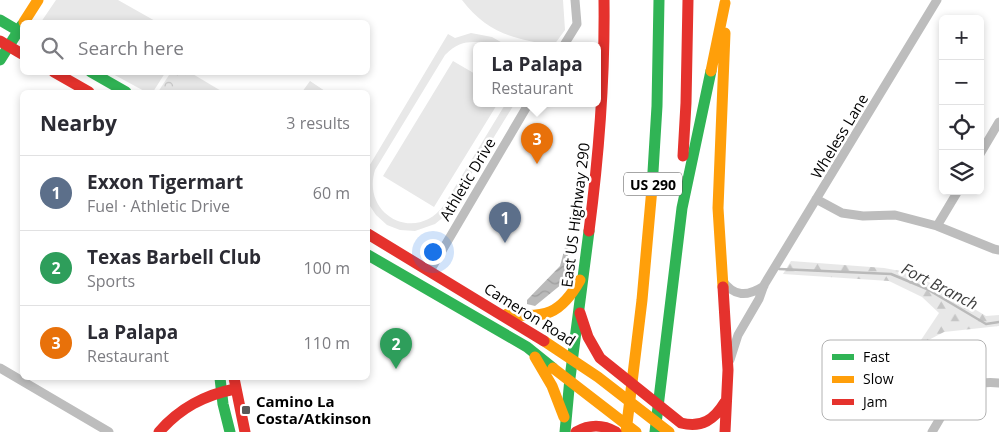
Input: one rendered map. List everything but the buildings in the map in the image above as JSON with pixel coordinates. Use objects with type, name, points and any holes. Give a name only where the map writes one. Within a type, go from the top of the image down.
[{"type":"main road","points":[[27,20],[38,0]]},
{"type":"main road","name":"East US Highway 290","points":[[569,430],[573,359],[604,85],[604,0]]},
{"type":"main road","name":"US 290","points":[[626,432],[644,282],[654,172],[659,52],[659,0]]},
{"type":"main road","name":"US 290","points":[[655,432],[682,208],[688,0]]},
{"type":"main road","points":[[682,208],[725,1]]},
{"type":"main road","points":[[725,1],[725,49],[718,200],[721,279],[728,370],[725,432]]},
{"type":"main road","points":[[0,20],[20,27]]},
{"type":"main road","points":[[0,60],[4,43],[20,30]]},
{"type":"main road","points":[[4,43],[20,53]]},
{"type":"main road","points":[[59,75],[86,90]]},
{"type":"main road","points":[[96,75],[122,90]]},
{"type":"main road","name":"Cameron Road","points":[[370,235],[573,359],[631,401],[669,432]]},
{"type":"main road","points":[[370,248],[415,274],[424,276],[430,271]]},
{"type":"main road","name":"Cameron Road","points":[[370,256],[527,347],[636,432]]},
{"type":"main road","points":[[502,314],[534,317],[546,315],[557,310],[574,292],[583,273]]},
{"type":"main road","points":[[579,309],[588,337],[600,358],[681,423],[698,425],[713,419],[727,399]]},
{"type":"main road","points":[[527,347],[554,387],[569,430],[598,425],[616,432]]},
{"type":"main road","points":[[220,380],[230,432]]},
{"type":"main road","points":[[159,432],[186,406],[221,391],[234,383],[245,432]]},
{"type":"street","points":[[566,42],[577,24],[576,0]]},
{"type":"street","name":"Wheless Lane","points":[[728,370],[738,335],[759,299],[764,285],[937,0]]},
{"type":"street","name":"Athletic Drive","points":[[430,271],[528,107]]},
{"type":"street","points":[[982,150],[999,122]]},
{"type":"street","points":[[938,226],[956,195]]},
{"type":"street","points":[[816,199],[842,213],[862,216],[895,215],[938,226],[994,250],[999,250]]},
{"type":"street","points":[[721,279],[727,287],[737,293],[750,293],[764,285]]},
{"type":"street","points":[[0,368],[20,376]]},
{"type":"street","points":[[29,380],[109,432]]},
{"type":"street","points":[[986,382],[999,384]]},
{"type":"street","points":[[932,432],[940,420]]},
{"type":"green space","points":[[56,0],[118,0],[153,20],[42,20]]},
{"type":"green space","points":[[462,0],[563,0],[565,30],[556,42],[527,40],[503,33],[481,20]]},
{"type":"green space","points":[[471,33],[492,37],[501,42],[467,43],[460,45],[445,55],[375,170],[373,186],[376,200],[383,211],[394,219],[406,223],[419,222],[432,217],[444,205],[504,107],[513,107],[446,215],[435,224],[415,231],[400,230],[387,225],[376,215],[370,206],[370,165],[448,34],[455,38]]},
{"type":"green space","points":[[453,61],[473,73],[473,107],[496,107],[434,207],[383,176]]},
{"type":"green space","points":[[115,75],[164,75],[154,90],[142,90]]},
{"type":"green space","points":[[169,75],[194,75],[220,90],[159,90]]},
{"type":"green space","points":[[178,75],[185,75],[205,87],[203,90],[185,90],[173,83]]},
{"type":"green space","points":[[310,81],[324,90],[303,90]]},
{"type":"green space","points":[[791,261],[884,268],[900,271],[933,284],[986,316],[999,315],[999,326],[944,332],[929,340],[921,340],[939,313],[922,297],[889,281],[783,274]]},
{"type":"water","points":[[567,240],[568,279],[535,306],[527,304],[527,300],[560,266]]},
{"type":"waterway","name":"Fort Branch","points":[[779,269],[891,274],[927,289],[986,324],[999,322]]},
{"type":"traffic: fast","points":[[652,188],[657,106],[659,0]]},
{"type":"traffic: fast","points":[[0,20],[20,32]]},
{"type":"traffic: fast","points":[[0,60],[20,28]]},
{"type":"traffic: fast","points":[[655,432],[682,208],[711,71]]},
{"type":"traffic: fast","points":[[96,75],[122,90]]},
{"type":"traffic: fast","points":[[565,432],[589,231]]},
{"type":"traffic: fast","points":[[370,256],[527,347],[553,368]]},
{"type":"traffic: fast","points":[[220,380],[223,404],[230,432]]},
{"type":"traffic: slow","points":[[25,20],[38,0]]},
{"type":"traffic: slow","points":[[711,71],[725,3]]},
{"type":"traffic: slow","points":[[723,287],[718,208],[725,33]]},
{"type":"traffic: slow","points":[[626,432],[642,300],[652,188]]},
{"type":"traffic: slow","points":[[507,314],[532,316],[551,312],[566,300],[580,280]]},
{"type":"traffic: slow","points":[[544,341],[598,377],[669,432]]},
{"type":"traffic: slow","points":[[535,357],[552,386],[564,417]]},
{"type":"traffic: slow","points":[[553,368],[636,432]]},
{"type":"traffic: jam","points":[[589,231],[601,116],[604,0]]},
{"type":"traffic: jam","points":[[683,156],[688,0]]},
{"type":"traffic: jam","points":[[0,41],[20,53]]},
{"type":"traffic: jam","points":[[59,75],[86,90]]},
{"type":"traffic: jam","points":[[370,235],[544,341]]},
{"type":"traffic: jam","points":[[723,287],[728,370],[725,432]]},
{"type":"traffic: jam","points":[[580,313],[588,337],[600,358],[681,423],[695,424],[707,421],[716,414],[725,402]]},
{"type":"traffic: jam","points":[[234,380],[245,432]]},
{"type":"traffic: jam","points":[[159,432],[184,409],[213,395],[235,389]]},
{"type":"traffic: jam","points":[[576,432],[586,427],[596,426],[616,432]]},
{"type":"place","name":"La Palapa","points":[[537,164]]},
{"type":"place","name":"Exxon Tigermart","points":[[505,243]]},
{"type":"place","name":"Texas Barbell Club","points":[[396,369]]},
{"type":"place","name":"Camino La Costa/Atkinson","points":[[246,410]]}]
